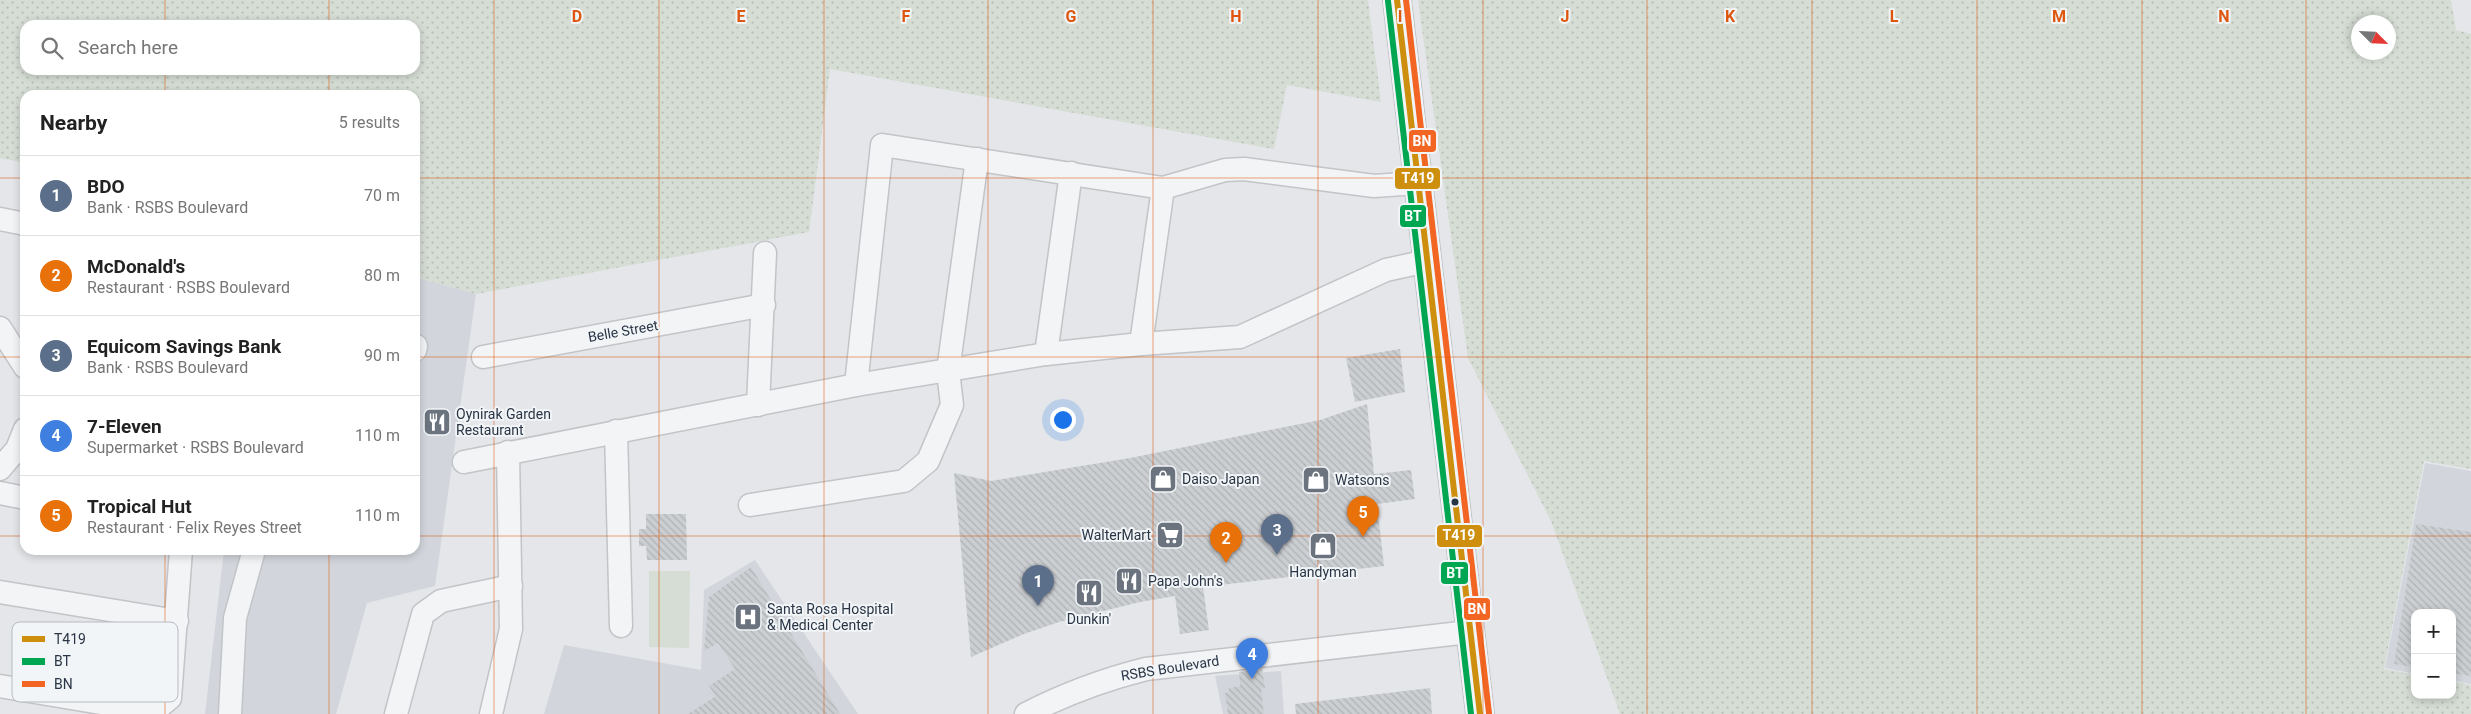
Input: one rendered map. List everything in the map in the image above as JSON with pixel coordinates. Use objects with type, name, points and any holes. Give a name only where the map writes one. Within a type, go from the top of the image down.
[{"type":"main road","points":[[1397,0],[1480,714]]},
{"type":"street","points":[[856,386],[882,145],[1163,188],[1224,170],[1244,169],[1374,186],[1418,183]]},
{"type":"street","points":[[750,505],[904,481],[928,461],[952,406],[948,371],[977,159]]},
{"type":"street","points":[[1046,354],[1071,173]]},
{"type":"street","points":[[1141,344],[1163,188]]},
{"type":"street","points":[[1,222],[20,224]]},
{"type":"street","points":[[758,405],[765,253]]},
{"type":"street","points":[[464,462],[616,431],[856,386],[1046,354],[1141,344],[1240,337],[1386,270],[1427,260]]},
{"type":"street","name":"Belle Street","points":[[483,357],[764,305]]},
{"type":"street","points":[[1,329],[20,331]]},
{"type":"street","points":[[1,329],[20,359]]},
{"type":"street","points":[[616,431],[621,626]]},
{"type":"street","points":[[0,469],[17,449],[20,442]]},
{"type":"street","points":[[491,714],[511,629],[508,452]]},
{"type":"street","points":[[0,494],[20,497]]},
{"type":"street","points":[[0,592],[177,621],[181,555]]},
{"type":"street","points":[[230,714],[235,618],[253,555]]},
{"type":"street","points":[[396,714],[423,614],[440,601],[511,586]]},
{"type":"street","name":"RSBS Boulevard","points":[[1026,714],[1063,694],[1146,669],[1469,632]]},
{"type":"street","points":[[95,702],[143,710],[159,708],[166,702]]},
{"type":"shaded area","points":[[0,0],[1368,0],[1381,102],[1287,85],[1274,149],[830,69],[809,232],[476,294],[420,278],[420,90],[20,90],[20,162],[0,158]]},
{"type":"shaded area","points":[[1418,0],[2451,0],[2456,30],[2471,34],[2471,469],[2424,461],[2384,669],[2411,674],[2411,699],[2456,699],[2456,682],[2471,685],[2471,714],[1620,714],[1551,521],[1468,358]]},
{"type":"shaded area","name":"Oynirak Garden Restaurant","points":[[420,278],[476,294],[435,586],[367,603],[336,714],[205,714],[223,555],[420,555]]},
{"type":"shaded area","points":[[2425,463],[2471,471],[2471,684],[2456,681],[2456,609],[2411,609],[2411,673],[2385,668]]},
{"type":"shaded area","name":"Santa Rosa Hospital & Medical Center","points":[[755,560],[858,714],[544,714],[564,645],[701,670],[704,590]]},
{"type":"shaded area","points":[[649,571],[690,571],[689,648],[649,647]]},
{"type":"shaded area","points":[[1281,671],[1284,714],[1223,714],[1215,676]]},
{"type":"building","points":[[1400,349],[1405,392],[1355,402],[1346,358]]},
{"type":"building","name":"WalterMart","points":[[1367,404],[1374,474],[1411,470],[1415,499],[1377,504],[1384,566],[1203,587],[1209,630],[1180,634],[1175,596],[1140,602],[1059,622],[1024,634],[971,657],[954,473],[991,481],[1130,458],[1320,420]]},
{"type":"building","points":[[646,514],[686,514],[687,560],[647,560],[646,546],[639,546],[639,529],[646,529]]},
{"type":"building","points":[[2416,524],[2471,532],[2471,676],[2456,674],[2456,609],[2411,609],[2411,666],[2394,664]]},
{"type":"building","points":[[751,567],[840,714],[688,714],[716,696],[709,686],[735,669],[718,643],[704,651],[709,597]]},
{"type":"building","points":[[1262,669],[1265,688],[1261,688],[1264,714],[1228,714],[1225,693],[1229,692],[1229,688],[1240,686],[1239,672]]},
{"type":"building","points":[[1430,688],[1432,714],[1296,714],[1295,704]]},
{"type":"transit line","name":"T419","points":[[1397,0],[1480,714]]},
{"type":"transit line","name":"BN","points":[[1406,0],[1489,713]]},
{"type":"transit line","name":"BT","points":[[1388,1],[1471,714]]},
{"type":"place","name":"Oynirak Garden Restaurant","points":[[437,422]]},
{"type":"place","name":"Daiso Japan","points":[[1163,479]]},
{"type":"place","name":"Watsons","points":[[1316,480]]},
{"type":"place","name":"WalterMart","points":[[1170,535]]},
{"type":"place","name":"Tropical Hut","points":[[1363,537]]},
{"type":"place","name":"Handyman","points":[[1323,546]]},
{"type":"place","name":"Equicom Savings Bank","points":[[1277,555]]},
{"type":"place","name":"McDonald's","points":[[1226,563]]},
{"type":"place","name":"Papa John's","points":[[1129,581]]},
{"type":"place","name":"Dunkin'","points":[[1089,593]]},
{"type":"place","name":"BDO","points":[[1038,606]]},
{"type":"place","name":"Santa Rosa Hospital & Medical Center","points":[[748,617]]},
{"type":"place","name":"7-Eleven","points":[[1252,679]]}]
